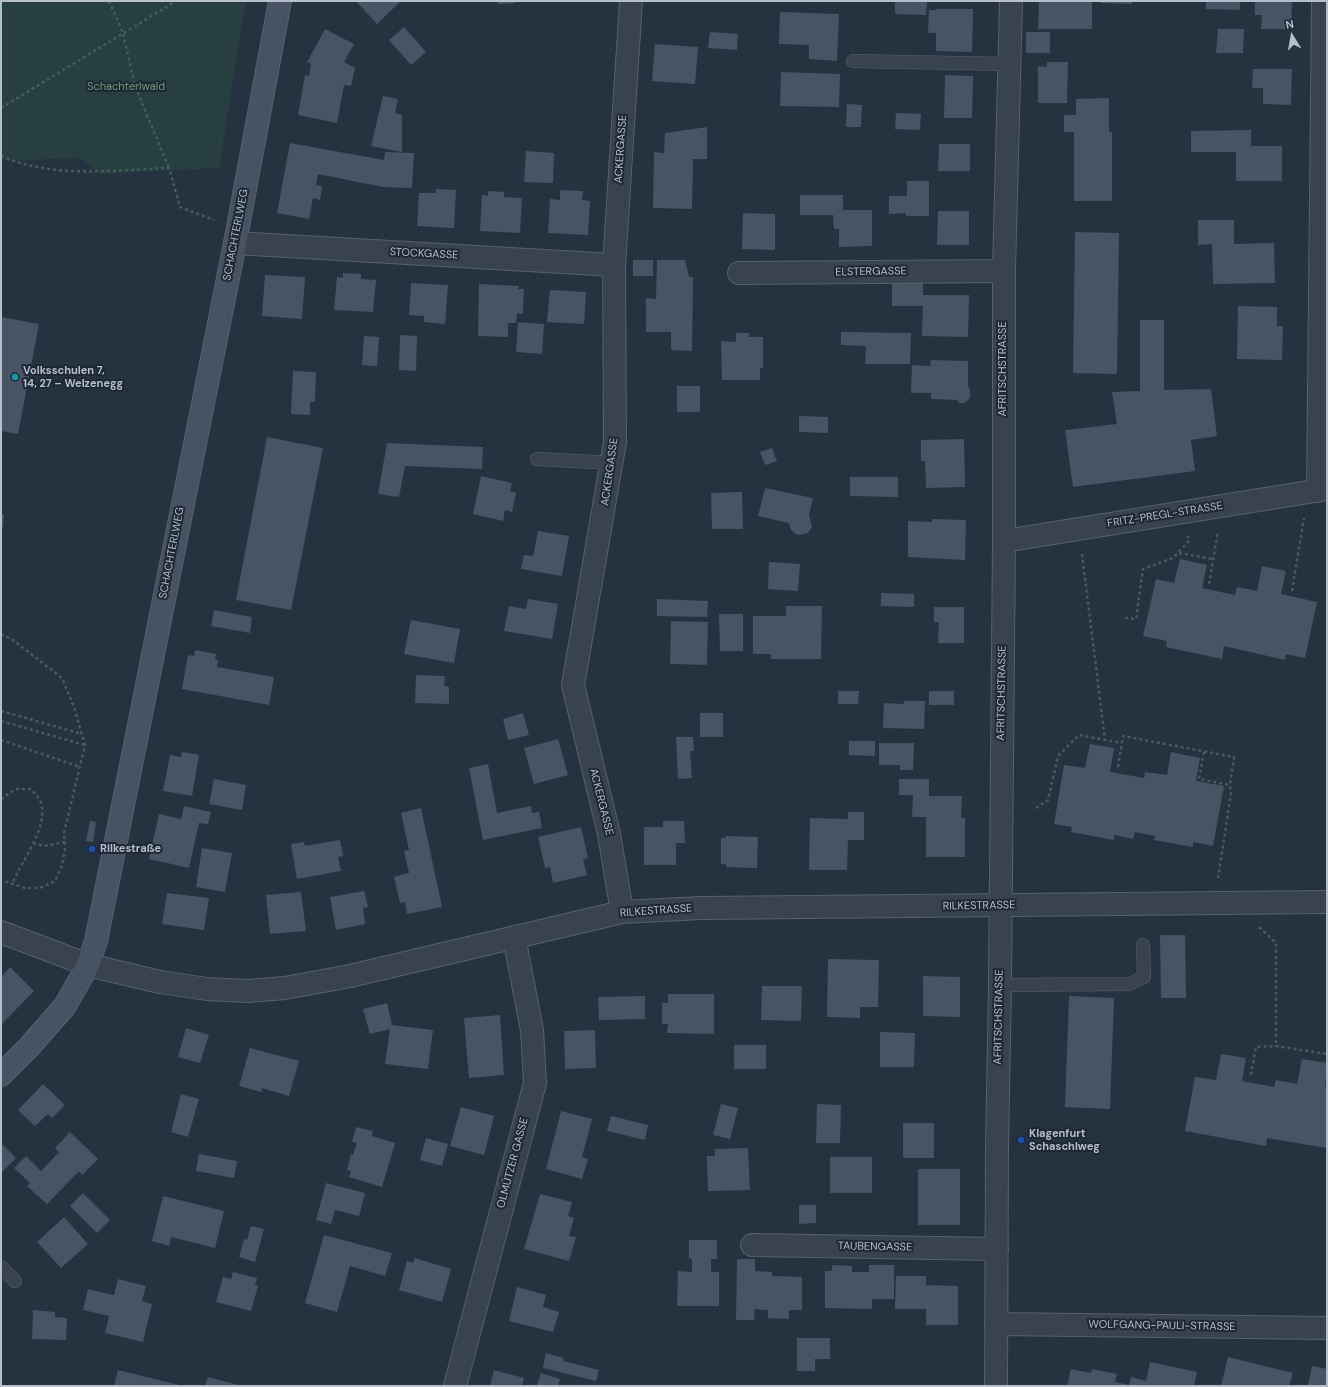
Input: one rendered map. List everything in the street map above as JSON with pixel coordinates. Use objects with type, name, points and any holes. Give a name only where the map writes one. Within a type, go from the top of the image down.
[{"type":"street","name":"SCHACHTERLWEG","points":[[1,1075],[29,1047],[65,1006],[88,965],[96,941],[164,590],[237,236],[280,1]]},
{"type":"street","name":"ACKERGASSE","points":[[622,912],[609,834],[573,685],[613,463],[615,442],[614,265],[631,1]]},
{"type":"street","name":"AFRITSCHSTRASSE","points":[[996,1386],[997,1147],[1004,541],[1004,271],[1011,1]]},
{"type":"street","points":[[1315,491],[1323,1]]},
{"type":"street","name":"STOCKGASSE","points":[[237,236],[614,265]]},
{"type":"street","name":"ELSTERGASSE","points":[[739,273],[1004,271]]},
{"type":"street","name":"FRITZ-PREGL-STRASSE","points":[[1004,541],[1315,491]]},
{"type":"street","name":"RILKESTRASSE","points":[[1,932],[88,965],[160,982],[207,989],[248,991],[285,988],[350,976],[622,912],[701,908],[1327,902]]},
{"type":"street","name":"OLMÜTZER GASSE","points":[[455,1386],[535,1083],[532,1030],[514,937]]},
{"type":"street","name":"TAUBENGASSE","points":[[752,1245],[997,1249]]},
{"type":"street","name":"WOLFGANG-PAULI-STRASSE","points":[[996,1324],[1327,1328]]},
{"type":"lane","points":[[853,61],[1009,64]]},
{"type":"lane","points":[[537,459],[613,463]]},
{"type":"lane","points":[[1000,985],[1129,984],[1144,977],[1143,945]]},
{"type":"lane","points":[[1,1267],[15,1281]]},
{"type":"path","points":[[109,1],[123,33],[135,86],[169,168],[180,207],[237,236]]},
{"type":"path","points":[[1,108],[176,1]]},
{"type":"path","points":[[1,156],[19,164],[72,172],[169,168]]},
{"type":"path","points":[[1292,591],[1304,514],[1315,491]]},
{"type":"path","points":[[1209,584],[1219,526],[1217,507]]},
{"type":"path","points":[[1125,618],[1136,619],[1143,569],[1173,558],[1189,541],[1185,512]]},
{"type":"path","points":[[1080,529],[1084,580],[1105,740]]},
{"type":"path","points":[[1178,553],[1213,559]]},
{"type":"path","points":[[1,634],[14,640],[62,678],[74,707],[85,745],[67,821],[65,850],[62,866],[55,881],[40,888],[25,888],[1,880]]},
{"type":"path","points":[[1,711],[82,734]]},
{"type":"path","points":[[1,722],[85,745]]},
{"type":"path","points":[[1036,808],[1048,800],[1058,756],[1079,735],[1121,742]]},
{"type":"path","points":[[1118,767],[1122,736],[1234,757],[1230,785],[1231,794],[1217,886],[1225,902],[1276,943],[1276,1046]]},
{"type":"path","points":[[1,740],[80,767]]},
{"type":"path","points":[[1204,752],[1200,779],[1230,785]]},
{"type":"path","points":[[1,799],[16,789],[31,789],[40,799],[42,808],[41,818],[33,843],[12,884]]},
{"type":"path","points":[[33,843],[44,846],[65,842]]},
{"type":"path","points":[[1250,1075],[1256,1047],[1276,1046],[1327,1054]]},
{"type":"green space","name":"Schachterlwald","points":[[1,1],[246,1],[219,168],[100,174],[80,158],[1,161]]},
{"type":"building","points":[[356,1],[401,1],[377,24]]},
{"type":"building","points":[[497,1],[515,1],[515,3],[498,4]]},
{"type":"building","points":[[895,1],[927,1],[926,15],[895,14]]},
{"type":"building","points":[[1039,1],[1092,1],[1092,29],[1038,29]]},
{"type":"building","points":[[1101,1],[1132,1],[1132,4],[1101,3]]},
{"type":"building","points":[[1206,1],[1240,1],[1240,10],[1206,9]]},
{"type":"building","points":[[1255,1],[1292,1],[1291,29],[1261,29],[1262,15],[1255,15]]},
{"type":"building","points":[[973,9],[972,52],[936,51],[936,33],[928,33],[929,10]]},
{"type":"building","points":[[780,12],[839,14],[837,61],[809,59],[809,45],[779,44]]},
{"type":"building","points":[[404,27],[426,52],[411,65],[389,40]]},
{"type":"building","points":[[325,29],[354,44],[344,62],[355,68],[351,86],[344,85],[337,123],[298,115],[305,75],[309,76],[311,64],[307,62]]},
{"type":"building","points":[[1218,29],[1244,29],[1243,53],[1216,53]]},
{"type":"building","points":[[710,32],[738,34],[737,50],[708,48]]},
{"type":"building","points":[[1026,32],[1050,32],[1050,53],[1026,53]]},
{"type":"building","points":[[655,44],[698,47],[695,84],[652,81]]},
{"type":"building","points":[[1047,62],[1068,62],[1067,103],[1038,103],[1038,66],[1047,67]]},
{"type":"building","points":[[1253,69],[1292,69],[1291,105],[1263,104],[1263,88],[1252,88]]},
{"type":"building","points":[[781,72],[840,74],[839,107],[780,106]]},
{"type":"building","points":[[945,75],[973,76],[972,118],[944,118]]},
{"type":"building","points":[[383,96],[398,99],[395,113],[402,115],[402,152],[371,146]]},
{"type":"building","points":[[1109,98],[1109,132],[1112,132],[1112,201],[1074,201],[1074,132],[1064,132],[1064,115],[1076,115],[1076,99]]},
{"type":"building","points":[[847,104],[862,105],[861,127],[846,127]]},
{"type":"building","points":[[896,113],[921,114],[920,130],[895,129]]},
{"type":"building","points":[[707,127],[707,159],[693,159],[692,209],[653,208],[654,152],[664,153],[665,133]]},
{"type":"building","points":[[1251,130],[1251,146],[1282,146],[1282,181],[1236,181],[1236,152],[1191,152],[1191,131]]},
{"type":"building","points":[[290,143],[384,160],[385,152],[414,153],[412,188],[383,187],[318,174],[316,185],[322,186],[320,200],[313,198],[309,219],[277,213]]},
{"type":"building","points":[[939,144],[970,144],[970,171],[938,171]]},
{"type":"building","points":[[526,151],[554,153],[553,183],[524,182]]},
{"type":"building","points":[[907,181],[929,181],[929,216],[906,216],[906,213],[889,214],[889,196],[907,196]]},
{"type":"building","points":[[436,189],[456,190],[454,228],[417,226],[419,193],[436,193]]},
{"type":"building","points":[[560,190],[583,191],[582,200],[590,201],[588,235],[548,233],[550,199],[560,200]]},
{"type":"building","points":[[488,191],[504,192],[504,197],[522,198],[520,233],[480,231],[482,195],[488,196]]},
{"type":"building","points":[[800,195],[843,195],[843,210],[872,210],[872,246],[839,247],[839,229],[834,229],[833,215],[800,215]]},
{"type":"building","points":[[938,211],[969,211],[969,245],[937,245]]},
{"type":"building","points":[[743,213],[775,214],[775,250],[742,249]]},
{"type":"building","points":[[1198,220],[1234,220],[1234,244],[1274,243],[1275,283],[1213,284],[1212,244],[1198,245]]},
{"type":"building","points":[[1075,232],[1119,233],[1117,374],[1073,373]]},
{"type":"building","points":[[633,260],[653,260],[653,276],[633,276]]},
{"type":"building","points":[[657,260],[685,260],[689,277],[693,277],[692,351],[671,350],[671,332],[646,332],[646,298],[656,299]]},
{"type":"building","points":[[343,273],[361,274],[361,279],[376,280],[373,312],[334,310],[337,277],[343,278]]},
{"type":"building","points":[[265,275],[305,277],[302,319],[262,316]]},
{"type":"building","points":[[892,280],[923,281],[923,295],[969,295],[968,337],[922,336],[923,306],[892,306]]},
{"type":"building","points":[[411,283],[448,285],[445,324],[424,322],[424,316],[409,315]]},
{"type":"building","points":[[479,284],[519,286],[518,289],[524,289],[523,314],[517,313],[516,323],[508,323],[508,337],[478,336]]},
{"type":"building","points":[[550,290],[586,292],[584,324],[547,322]]},
{"type":"building","points":[[1238,306],[1277,307],[1277,326],[1283,326],[1282,360],[1237,359]]},
{"type":"building","name":"Volksschulen 7, 14, 27 – Welzenegg","points":[[1,317],[39,324],[18,434],[1,431]]},
{"type":"building","points":[[1140,320],[1164,320],[1164,390],[1211,389],[1217,436],[1191,440],[1195,471],[1073,487],[1065,430],[1117,424],[1112,392],[1140,391]]},
{"type":"building","points":[[518,322],[544,324],[542,354],[516,352]]},
{"type":"building","points":[[841,332],[911,333],[910,364],[865,364],[866,346],[841,345]]},
{"type":"building","points":[[736,333],[749,333],[749,337],[763,337],[763,368],[760,368],[760,380],[722,380],[721,341],[736,342]]},
{"type":"building","points":[[400,335],[417,336],[416,371],[399,370]]},
{"type":"building","points":[[364,336],[379,337],[377,366],[362,365]]},
{"type":"building","points":[[931,360],[968,361],[968,386],[970,390],[970,398],[965,403],[959,403],[957,400],[931,399],[931,393],[911,393],[912,365],[930,366]]},
{"type":"building","points":[[293,371],[316,372],[315,402],[310,402],[310,415],[291,414]]},
{"type":"building","points":[[677,386],[700,386],[700,412],[677,412]]},
{"type":"building","points":[[799,416],[828,417],[828,433],[799,432]]},
{"type":"building","points":[[267,437],[323,448],[291,610],[236,600]]},
{"type":"building","points":[[964,439],[965,487],[926,488],[925,461],[921,461],[921,440]]},
{"type":"building","points":[[387,443],[483,447],[482,469],[405,466],[399,497],[378,494]]},
{"type":"building","points":[[772,448],[777,461],[765,465],[760,452]]},
{"type":"building","points":[[481,476],[512,483],[510,491],[516,493],[512,512],[505,510],[503,521],[473,514]]},
{"type":"building","points":[[850,477],[898,477],[898,497],[850,496]]},
{"type":"building","points":[[765,488],[813,498],[809,515],[812,527],[808,533],[797,535],[791,530],[789,523],[758,516]]},
{"type":"building","points":[[742,492],[743,529],[712,529],[711,493]]},
{"type":"building","points":[[1,514],[4,515],[2,532],[1,532]]},
{"type":"building","points":[[932,519],[966,520],[965,560],[908,557],[908,521],[932,522]]},
{"type":"building","points":[[538,531],[569,536],[562,576],[521,569],[524,555],[533,556]]},
{"type":"building","points":[[1180,559],[1207,565],[1202,588],[1235,595],[1237,587],[1257,591],[1262,566],[1286,571],[1281,594],[1317,602],[1305,658],[1286,654],[1285,660],[1224,646],[1222,659],[1166,647],[1167,641],[1143,636],[1156,579],[1174,583]]},
{"type":"building","points":[[769,562],[800,564],[798,591],[768,589]]},
{"type":"building","points":[[881,593],[914,594],[914,607],[881,606]]},
{"type":"building","points":[[528,599],[558,604],[552,639],[504,631],[509,606],[526,609]]},
{"type":"building","points":[[657,599],[708,601],[707,617],[657,616]]},
{"type":"building","points":[[786,606],[822,606],[821,659],[771,659],[771,654],[753,654],[753,616],[786,616]]},
{"type":"building","points":[[934,607],[964,607],[964,643],[938,643],[939,622],[934,622]]},
{"type":"building","points":[[214,610],[252,617],[250,633],[211,626]]},
{"type":"building","points":[[719,614],[743,614],[743,651],[720,651]]},
{"type":"building","points":[[411,620],[460,629],[454,663],[404,654]]},
{"type":"building","points":[[671,621],[708,622],[707,665],[670,664]]},
{"type":"building","points":[[195,650],[216,654],[215,660],[218,660],[217,667],[274,677],[269,705],[182,689],[188,655],[194,656]]},
{"type":"building","points":[[416,675],[445,676],[444,686],[449,687],[449,704],[415,703]]},
{"type":"building","points":[[838,691],[859,691],[858,704],[838,704]]},
{"type":"building","points":[[929,691],[954,691],[954,705],[929,705]]},
{"type":"building","points":[[904,701],[925,701],[924,729],[883,728],[884,703],[904,704]]},
{"type":"building","points":[[523,713],[529,735],[508,740],[503,719]]},
{"type":"building","points":[[700,713],[723,713],[723,737],[700,737]]},
{"type":"building","points":[[676,737],[693,737],[694,751],[690,751],[692,778],[678,779]]},
{"type":"building","points":[[558,739],[568,775],[534,784],[524,748]]},
{"type":"building","points":[[849,741],[875,741],[875,756],[849,755]]},
{"type":"building","points":[[879,743],[914,743],[913,770],[900,770],[900,765],[879,765]]},
{"type":"building","points":[[1090,744],[1114,748],[1110,772],[1144,778],[1145,772],[1167,775],[1171,752],[1200,758],[1196,781],[1224,786],[1213,846],[1193,842],[1193,847],[1154,840],[1155,836],[1135,832],[1133,839],[1114,835],[1114,840],[1071,832],[1072,827],[1054,824],[1064,765],[1085,768]]},
{"type":"building","points":[[182,752],[199,755],[192,796],[163,791],[170,755],[181,757]]},
{"type":"building","points":[[488,764],[497,813],[531,806],[532,813],[539,812],[542,828],[483,840],[469,768]]},
{"type":"building","points":[[214,779],[246,785],[242,810],[209,804]]},
{"type":"building","points":[[899,779],[929,779],[929,796],[962,796],[961,818],[965,818],[965,857],[926,857],[926,817],[912,817],[913,795],[899,795]]},
{"type":"building","points":[[184,806],[211,812],[208,824],[199,823],[189,868],[149,859],[159,814],[181,819]]},
{"type":"building","points":[[421,808],[442,907],[407,914],[405,902],[400,903],[394,877],[409,873],[404,851],[409,850],[401,813]]},
{"type":"building","points":[[848,812],[864,812],[864,840],[848,840],[847,870],[809,870],[810,818],[848,819]]},
{"type":"building","points":[[90,821],[96,822],[93,842],[86,841]]},
{"type":"building","points":[[663,821],[684,821],[685,843],[676,843],[676,865],[644,865],[644,827],[663,827]]},
{"type":"building","points":[[581,827],[588,858],[583,860],[587,875],[553,883],[550,867],[545,868],[538,837]]},
{"type":"building","points":[[726,836],[758,837],[757,868],[726,867],[726,864],[721,864],[721,838],[726,838]]},
{"type":"building","points":[[340,840],[343,856],[338,857],[341,871],[297,879],[291,844],[304,842],[305,846]]},
{"type":"building","points":[[202,848],[232,853],[225,892],[196,887]]},
{"type":"building","points":[[364,891],[368,907],[363,908],[365,924],[336,930],[330,897]]},
{"type":"building","points":[[301,892],[306,931],[270,934],[266,895]]},
{"type":"building","points":[[167,893],[209,898],[204,930],[162,924]]},
{"type":"building","points":[[1160,935],[1185,935],[1186,998],[1161,998]]},
{"type":"building","points":[[828,959],[879,960],[878,1007],[860,1007],[860,1018],[827,1017]]},
{"type":"building","points":[[10,967],[34,991],[1,1025],[1,977]]},
{"type":"building","points":[[923,976],[960,977],[960,1017],[923,1016]]},
{"type":"building","points":[[762,986],[802,986],[801,1021],[761,1020]]},
{"type":"building","points":[[668,994],[714,994],[714,1034],[667,1033],[668,1024],[662,1024],[662,1003],[668,1003]]},
{"type":"building","points":[[645,996],[645,1019],[599,1020],[598,997]]},
{"type":"building","points":[[1069,996],[1114,998],[1110,1109],[1065,1107]]},
{"type":"building","points":[[387,1003],[392,1025],[433,1030],[428,1069],[385,1064],[390,1029],[370,1034],[363,1009]]},
{"type":"building","points":[[500,1015],[504,1075],[469,1078],[464,1018]]},
{"type":"building","points":[[186,1028],[209,1035],[200,1063],[178,1057]]},
{"type":"building","points":[[595,1030],[596,1068],[565,1069],[564,1031]]},
{"type":"building","points":[[880,1032],[915,1033],[914,1067],[880,1067]]},
{"type":"building","points":[[734,1045],[766,1045],[766,1069],[734,1069]]},
{"type":"building","points":[[250,1048],[299,1061],[289,1096],[262,1088],[261,1092],[239,1086]]},
{"type":"building","points":[[1221,1054],[1246,1058],[1242,1081],[1274,1087],[1276,1080],[1297,1084],[1302,1059],[1327,1063],[1325,1088],[1327,1088],[1327,1148],[1267,1138],[1266,1146],[1185,1131],[1195,1077],[1216,1080]]},
{"type":"building","points":[[43,1084],[65,1105],[52,1118],[48,1114],[35,1126],[18,1110]]},
{"type":"building","points":[[181,1094],[199,1099],[188,1137],[171,1132]]},
{"type":"building","points":[[721,1104],[738,1108],[730,1139],[713,1135]]},
{"type":"building","points":[[817,1104],[841,1105],[840,1143],[816,1143]]},
{"type":"building","points":[[461,1107],[494,1116],[484,1155],[450,1146]]},
{"type":"building","points":[[561,1111],[592,1119],[582,1157],[588,1159],[582,1179],[546,1169]]},
{"type":"building","points":[[611,1116],[648,1125],[645,1140],[607,1131]]},
{"type":"building","points":[[903,1123],[934,1123],[934,1158],[903,1158]]},
{"type":"building","points":[[356,1127],[373,1131],[372,1136],[395,1143],[382,1187],[349,1177],[351,1171],[347,1170],[351,1154],[353,1155],[357,1143],[352,1142]]},
{"type":"building","points":[[70,1132],[98,1159],[82,1175],[79,1171],[47,1204],[27,1186],[30,1183],[14,1168],[26,1156],[41,1171],[59,1152],[55,1148]]},
{"type":"building","points":[[426,1138],[448,1144],[442,1166],[420,1160]]},
{"type":"building","points":[[1,1143],[16,1158],[1,1173]]},
{"type":"building","points":[[748,1148],[750,1190],[708,1191],[707,1156],[715,1156],[715,1149]]},
{"type":"building","points":[[199,1154],[237,1161],[234,1178],[196,1171]]},
{"type":"building","points":[[830,1157],[872,1157],[872,1193],[830,1193]]},
{"type":"building","points":[[918,1169],[960,1169],[960,1225],[918,1225]]},
{"type":"building","points":[[326,1183],[365,1193],[359,1216],[335,1210],[331,1224],[316,1220]]},
{"type":"building","points":[[83,1193],[110,1220],[97,1233],[70,1206]]},
{"type":"building","points":[[540,1194],[572,1202],[568,1216],[574,1218],[569,1236],[576,1237],[569,1261],[524,1249]]},
{"type":"building","points":[[163,1196],[224,1211],[215,1248],[171,1237],[169,1246],[152,1241]]},
{"type":"building","points":[[799,1205],[816,1205],[816,1223],[799,1224]]},
{"type":"building","points":[[64,1217],[88,1244],[61,1268],[37,1242]]},
{"type":"building","points":[[251,1226],[264,1229],[255,1262],[239,1257],[244,1239],[247,1240]]},
{"type":"building","points":[[324,1235],[392,1253],[385,1276],[350,1266],[337,1312],[305,1303]]},
{"type":"building","points":[[689,1240],[717,1240],[717,1259],[711,1259],[711,1272],[719,1272],[719,1306],[677,1306],[678,1271],[692,1272],[692,1259],[689,1258]]},
{"type":"building","points":[[415,1258],[451,1269],[442,1302],[399,1290],[407,1261],[413,1263]]},
{"type":"building","points":[[737,1259],[755,1259],[755,1271],[772,1272],[772,1276],[802,1277],[802,1310],[789,1310],[789,1319],[768,1318],[768,1310],[755,1309],[754,1320],[736,1320]]},
{"type":"building","points":[[832,1265],[852,1266],[852,1272],[869,1272],[869,1265],[894,1265],[894,1299],[872,1299],[872,1309],[825,1308],[825,1271],[832,1271]]},
{"type":"building","points":[[233,1272],[257,1278],[255,1285],[258,1286],[251,1311],[216,1302],[223,1277],[231,1279]]},
{"type":"building","points":[[896,1276],[926,1276],[926,1285],[958,1286],[958,1325],[926,1325],[926,1309],[895,1309]]},
{"type":"building","points":[[118,1279],[146,1286],[142,1301],[152,1304],[143,1342],[105,1333],[109,1316],[83,1310],[88,1289],[114,1295]]},
{"type":"building","points":[[517,1287],[546,1295],[543,1307],[559,1312],[553,1332],[509,1321]]},
{"type":"building","points":[[33,1310],[55,1312],[55,1317],[67,1318],[66,1340],[32,1339]]},
{"type":"building","points":[[797,1338],[830,1338],[830,1359],[815,1359],[815,1371],[797,1371]]},
{"type":"building","points":[[546,1353],[564,1358],[563,1361],[599,1370],[596,1381],[543,1368]]},
{"type":"building","points":[[1228,1357],[1293,1373],[1289,1386],[1221,1386]]},
{"type":"building","points":[[1150,1362],[1197,1372],[1194,1386],[1067,1386],[1071,1369],[1091,1373],[1092,1369],[1117,1374],[1115,1382],[1129,1385],[1131,1377],[1146,1381]]},
{"type":"building","points":[[1312,1366],[1327,1369],[1327,1386],[1308,1386]]},
{"type":"building","points":[[118,1370],[179,1385],[114,1386]]},
{"type":"building","points":[[494,1370],[524,1378],[522,1386],[490,1386]]},
{"type":"building","points":[[541,1373],[560,1379],[558,1386],[537,1386]]},
{"type":"building","points":[[208,1377],[238,1385],[238,1386],[205,1386]]},
{"type":"place","name":"Volksschulen 7, 14, 27 – Welzenegg","points":[[15,377]]},
{"type":"place","name":"Rilkestraße","points":[[92,849]]},
{"type":"place","name":"Klagenfurt Schaschlweg","points":[[1021,1140]]}]
